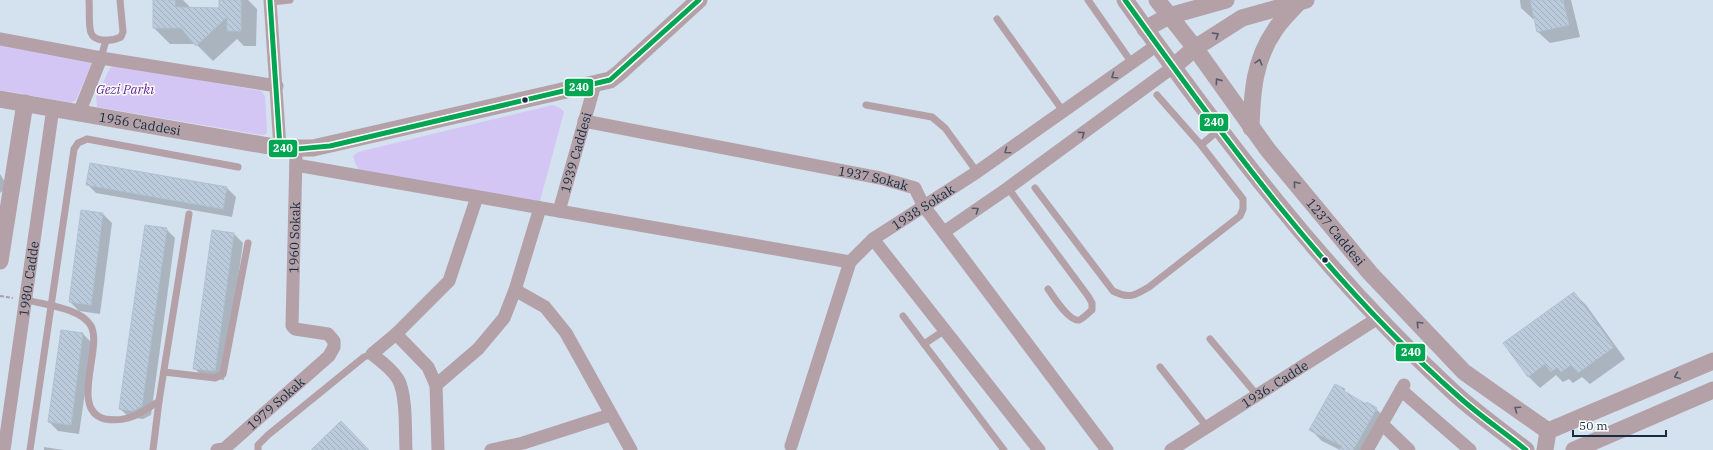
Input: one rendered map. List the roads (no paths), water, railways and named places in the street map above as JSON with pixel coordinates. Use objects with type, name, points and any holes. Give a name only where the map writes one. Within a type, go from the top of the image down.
[{"type":"street","points":[[595,84],[610,80],[618,74],[699,0]]},
{"type":"street","name":"1237 Caddesi","points":[[1124,0],[1247,166],[1346,284],[1451,390],[1526,450]]},
{"type":"street","name":"1237 Caddesi","points":[[1157,0],[1194,48],[1251,128],[1370,273],[1464,372],[1548,431]]},
{"type":"street","points":[[1145,29],[1169,16],[1226,0]]},
{"type":"street","name":"1960 Sokak","points":[[270,1],[277,86],[291,154],[292,326],[295,329],[328,334],[334,341],[332,352]]},
{"type":"street","points":[[944,232],[1008,188],[1174,66],[1194,48],[1242,18],[1303,1]]},
{"type":"street","points":[[1251,128],[1252,94],[1259,59],[1275,30],[1303,1]]},
{"type":"street","points":[[0,39],[101,58],[277,86]]},
{"type":"street","name":"1938 Sokak","points":[[789,449],[850,262],[873,239],[923,205],[977,172],[1157,45]]},
{"type":"street","points":[[79,113],[101,58]]},
{"type":"street","name":"1939 Caddesi","points":[[559,211],[595,84]]},
{"type":"street","name":"1956 Caddesi","points":[[0,99],[291,154],[595,84]]},
{"type":"street","points":[[0,261],[3,225],[25,103]]},
{"type":"street","name":"1980. Cadde","points":[[4,450],[27,300],[53,108]]},
{"type":"street","name":"1937 Sokak","points":[[584,121],[880,178],[915,188],[923,205],[1107,450]]},
{"type":"street","points":[[291,154],[477,197],[850,262]]},
{"type":"street","points":[[406,450],[402,395],[399,381],[392,370],[372,354],[396,334],[449,281],[477,197]]},
{"type":"street","points":[[436,385],[478,349],[504,318],[515,290],[540,208]]},
{"type":"street","points":[[873,239],[1039,450]]},
{"type":"street","points":[[515,290],[545,307],[566,333],[610,415],[631,450]]},
{"type":"street","name":"1936. Cadde","points":[[1171,450],[1378,318]]},
{"type":"street","points":[[396,334],[428,367],[436,385],[438,450]]},
{"type":"street","name":"1979 Sokak","points":[[221,450],[332,352]]},
{"type":"street","points":[[1545,450],[1548,431],[1713,360]]},
{"type":"street","points":[[1367,450],[1403,388],[1470,450]]},
{"type":"street","points":[[1574,450],[1713,390]]},
{"type":"street","points":[[491,450],[524,447],[610,415]]},
{"type":"street","points":[[1382,424],[1409,450]]},
{"type":"lane","points":[[89,0],[91,33],[94,37],[106,40],[121,37],[123,32],[120,0]]},
{"type":"lane","points":[[270,1],[290,0]]},
{"type":"lane","points":[[1088,0],[1132,63]]},
{"type":"lane","points":[[997,18],[1063,111]]},
{"type":"lane","points":[[101,58],[106,40]]},
{"type":"lane","points":[[1035,188],[1113,291],[1122,296],[1133,296],[1149,287],[1240,216],[1243,209],[1243,199],[1201,145],[1157,95]]},
{"type":"lane","points":[[866,105],[932,117],[944,128],[977,172]]},
{"type":"lane","points":[[1201,145],[1220,129]]},
{"type":"lane","points":[[30,450],[74,149],[78,143],[87,139],[238,166]]},
{"type":"lane","points":[[1008,188],[1088,296],[1092,303],[1092,310],[1079,320],[1074,320],[1067,315],[1048,289]]},
{"type":"lane","points":[[153,450],[159,401],[189,214]]},
{"type":"lane","points":[[164,372],[215,378],[223,374],[248,243]]},
{"type":"lane","points":[[27,300],[52,306],[84,319],[92,327],[94,347],[90,365],[88,399],[92,410],[102,418],[125,420],[136,416],[159,401]]},
{"type":"lane","points":[[903,316],[1004,450]]},
{"type":"lane","points":[[924,344],[944,330]]},
{"type":"lane","points":[[1210,339],[1257,395]]},
{"type":"lane","points":[[258,450],[258,445],[268,435],[364,357],[372,354]]},
{"type":"lane","points":[[1160,367],[1207,427]]},
{"type":"park label","name":"Gezi Parkı","points":[[125,89]]}]
